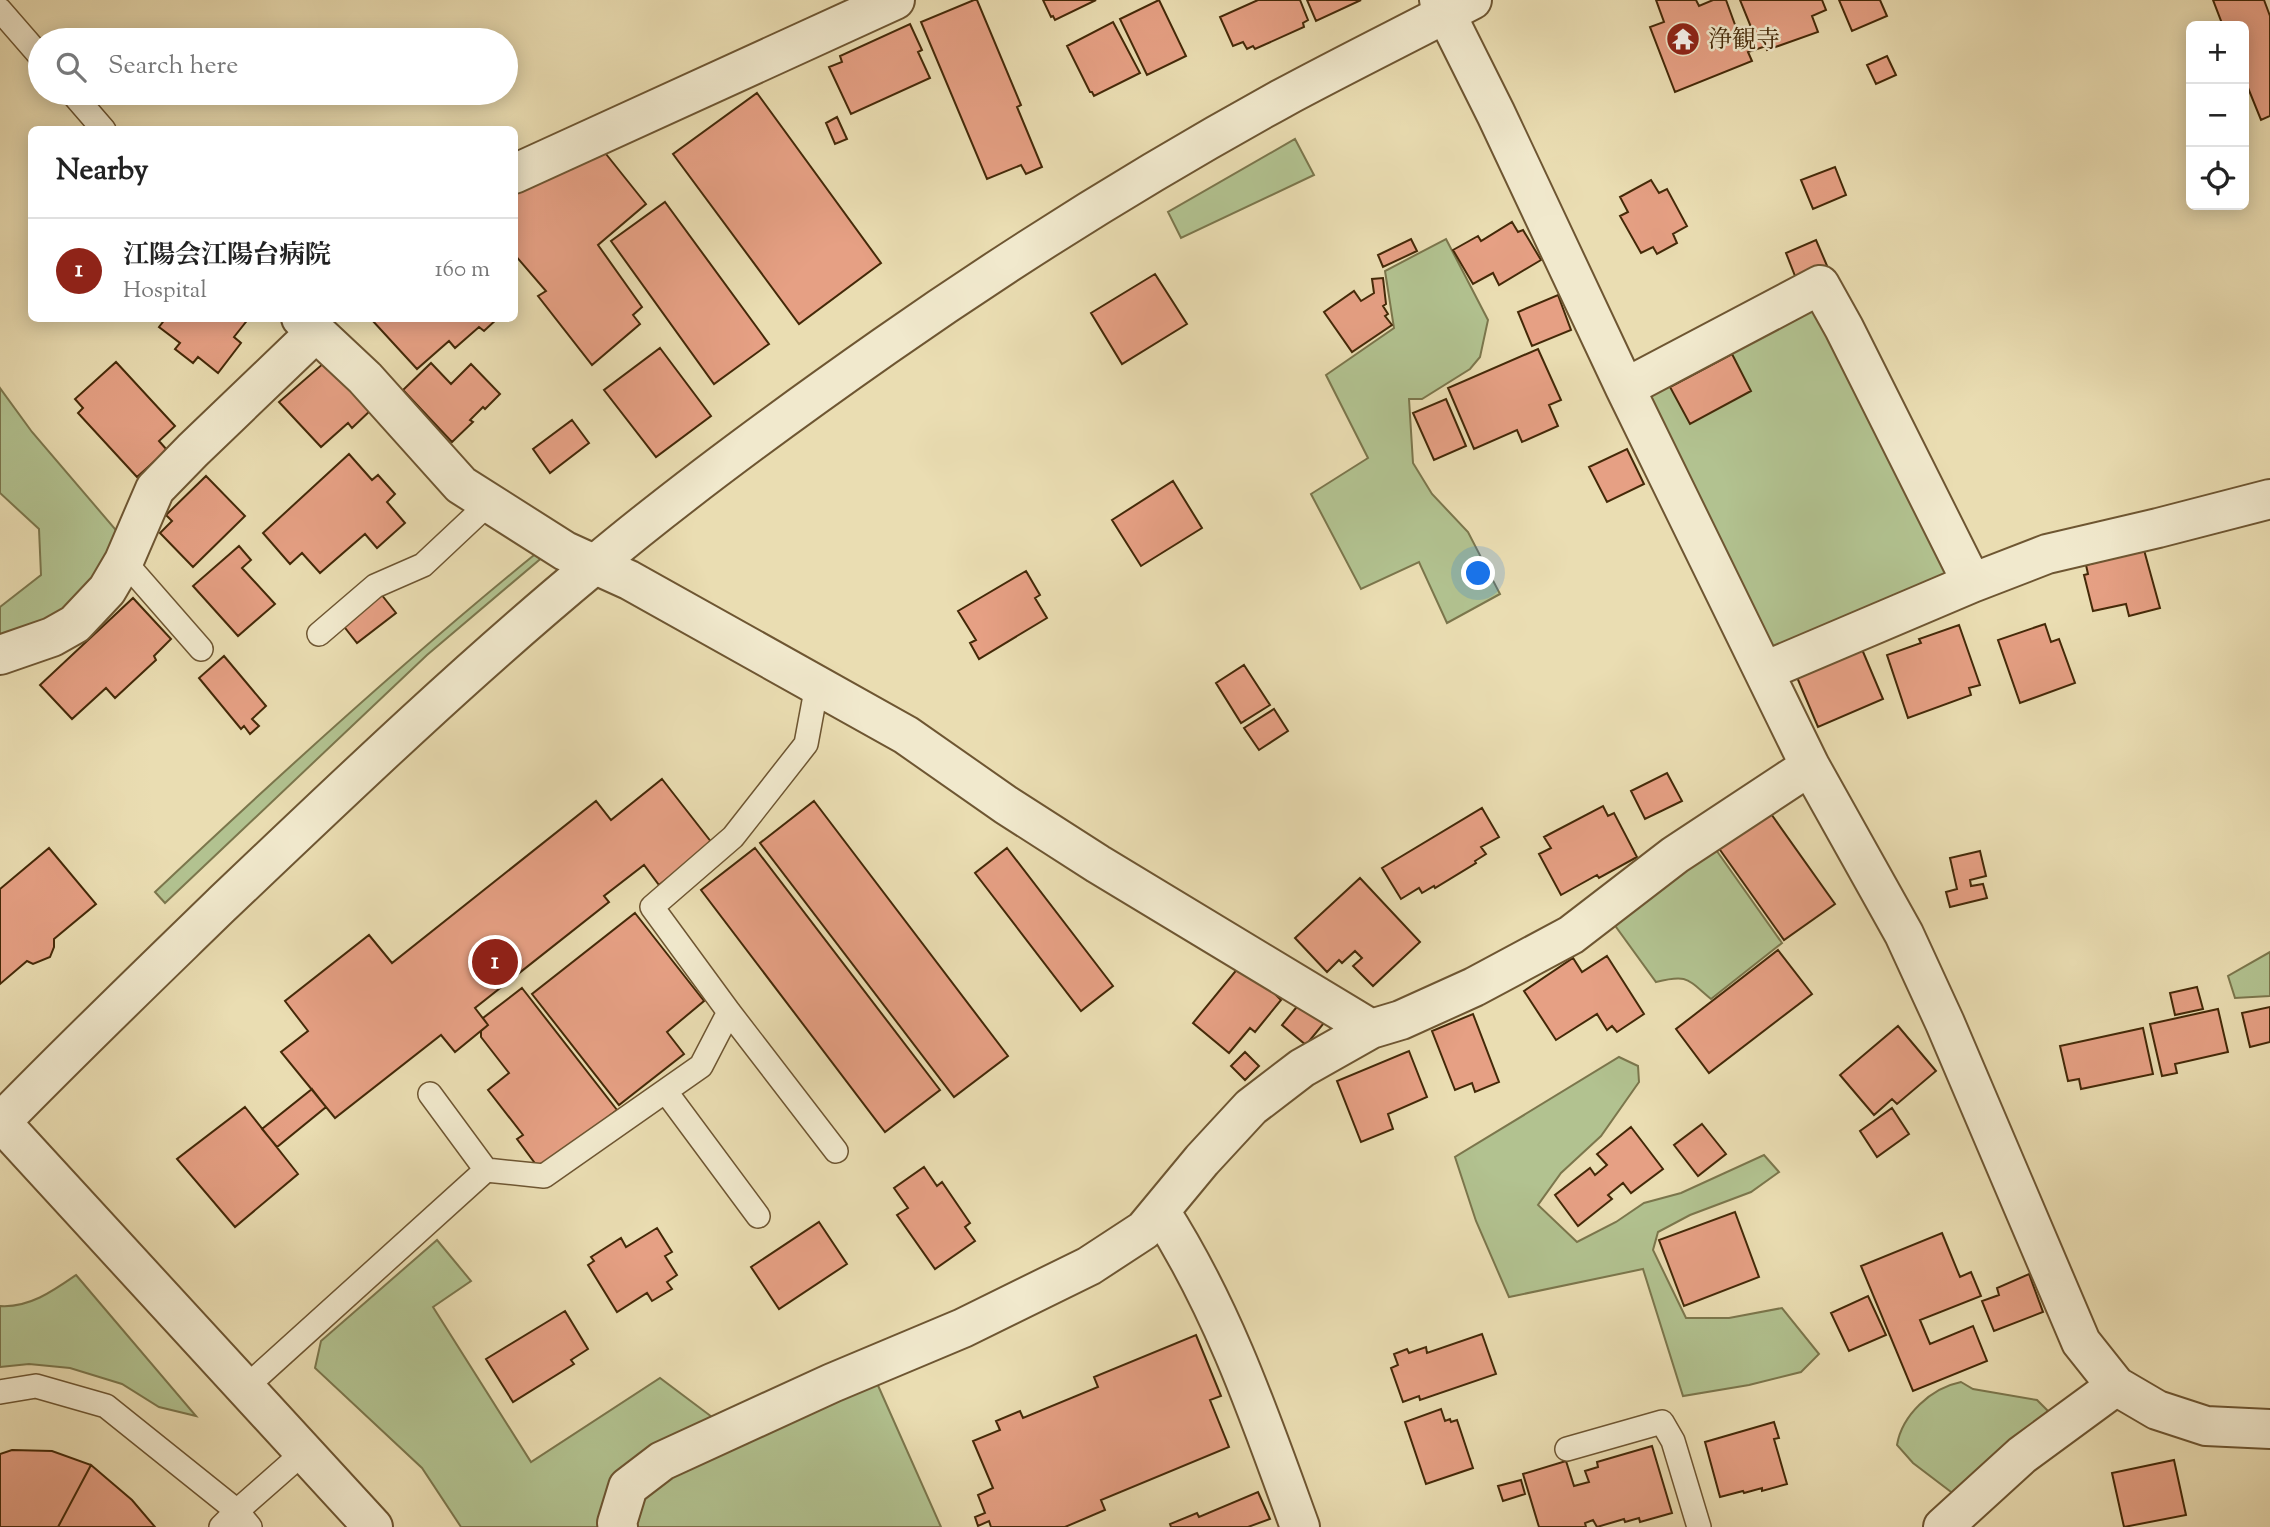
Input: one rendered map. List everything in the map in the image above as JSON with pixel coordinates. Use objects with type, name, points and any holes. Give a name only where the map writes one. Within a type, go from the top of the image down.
[{"type":"street","points":[[518,172],[895,0]]},
{"type":"street","points":[[373,1527],[0,1122],[312,819],[461,680],[595,564],[721,466],[808,401],[983,280],[1114,197],[1281,99],[1452,5],[1625,388],[1810,766],[1904,934],[1945,1023],[2081,1342],[2116,1386],[2157,1410],[2206,1426],[2270,1429]]},
{"type":"street","points":[[1625,388],[1820,285],[1972,583]]},
{"type":"street","points":[[0,655],[52,637],[75,624],[107,590],[124,561],[155,489],[308,326],[365,378],[461,485],[565,551],[629,580],[906,735],[1098,864],[1371,1029]]},
{"type":"street","points":[[1765,671],[2047,554],[2270,499]]},
{"type":"street","points":[[618,1527],[628,1487],[662,1461],[832,1383],[963,1328],[1089,1266],[1144,1230],[1202,1160],[1251,1107],[1302,1068],[1371,1029],[1401,1020],[1474,987],[1571,935],[1675,855],[1810,766]]},
{"type":"street","points":[[1160,1211],[1189,1258],[1243,1370],[1300,1527]]},
{"type":"street","points":[[1943,1527],[2022,1455],[2116,1386]]},
{"type":"lane","points":[[0,10],[28,43]]},
{"type":"lane","points":[[82,105],[101,126]]},
{"type":"lane","points":[[319,634],[375,586],[423,565],[489,503]]},
{"type":"lane","points":[[124,561],[201,649]]},
{"type":"lane","points":[[817,685],[806,744],[733,837],[652,907],[836,1151]]},
{"type":"lane","points":[[430,1094],[486,1170],[544,1176],[701,1066],[729,1012]]},
{"type":"lane","points":[[666,1092],[758,1216]]},
{"type":"lane","points":[[245,1388],[486,1170]]},
{"type":"lane","points":[[0,1392],[36,1386],[106,1406],[236,1522],[304,1452]]},
{"type":"lane","points":[[1567,1449],[1662,1422],[1673,1441],[1699,1527]]},
{"type":"green space","points":[[1295,139],[1314,175],[1181,238],[1168,212]]},
{"type":"green space","points":[[1446,239],[1488,320],[1480,357],[1470,369],[1422,399],[1409,399],[1413,463],[1432,494],[1468,532],[1500,594],[1447,623],[1419,562],[1361,589],[1311,494],[1368,458],[1326,375],[1394,328],[1385,271]]},
{"type":"green space","points":[[1810,303],[1957,577],[1770,650],[1644,390]]},
{"type":"green space","points":[[0,388],[32,432],[121,536],[79,600],[35,626],[0,641],[0,607],[41,575],[39,529],[0,493]]},
{"type":"green space","points":[[539,551],[545,555],[427,655],[165,903],[155,892],[344,718],[440,633]]},
{"type":"green space","points":[[1714,847],[1782,943],[1711,999],[1686,980],[1675,978],[1656,982],[1611,920]]},
{"type":"green space","points":[[2270,952],[2270,996],[2235,998],[2228,976]]},
{"type":"green space","points":[[1619,1057],[1638,1066],[1639,1082],[1601,1136],[1561,1173],[1538,1205],[1577,1242],[1616,1222],[1644,1203],[1681,1193],[1764,1155],[1779,1172],[1751,1192],[1690,1215],[1658,1232],[1653,1250],[1686,1318],[1729,1318],[1782,1308],[1819,1354],[1801,1372],[1749,1385],[1683,1396],[1643,1269],[1509,1297],[1476,1221],[1455,1157]]},
{"type":"green space","points":[[437,1240],[471,1281],[433,1307],[531,1462],[660,1378],[720,1423],[606,1527],[461,1527],[422,1468],[315,1368],[321,1341]]},
{"type":"green space","points":[[76,1275],[196,1416],[159,1407],[122,1384],[70,1368],[29,1364],[0,1367],[0,1306],[31,1301]]},
{"type":"green space","points":[[876,1381],[941,1527],[632,1527],[644,1492],[680,1466]]},
{"type":"green space","points":[[1961,1382],[1973,1389],[2037,1400],[2056,1419],[1959,1498],[1913,1463],[1897,1445],[1905,1423],[1920,1404],[1939,1390]]},
{"type":"building","points":[[977,0],[1021,105],[1017,107],[1042,167],[1026,174],[1021,165],[987,179],[921,22]]},
{"type":"building","points":[[1043,0],[1096,0],[1055,20]]},
{"type":"building","points":[[1159,0],[1186,56],[1147,75],[1120,19]]},
{"type":"building","points":[[1258,0],[1300,0],[1308,20],[1303,23],[1304,27],[1255,49],[1253,46],[1247,49],[1243,42],[1233,46],[1220,17]]},
{"type":"building","points":[[1307,0],[1361,0],[1316,21]]},
{"type":"building","points":[[1656,0],[1696,0],[1699,6],[1713,0],[1726,0],[1738,33],[1751,27],[1740,0],[1822,0],[1826,10],[1812,16],[1818,32],[1767,50],[1766,46],[1748,52],[1752,61],[1675,92],[1650,27],[1664,22]]},
{"type":"building","points":[[1839,0],[1880,0],[1887,16],[1852,31]]},
{"type":"building","points":[[2213,0],[2264,0],[2270,16],[2270,116],[2261,120],[2249,90],[2249,21],[2221,21]]},
{"type":"building","points":[[1113,22],[1140,73],[1094,96],[1067,46]]},
{"type":"building","points":[[910,24],[922,50],[918,52],[930,78],[851,114],[829,67],[842,62],[840,56]]},
{"type":"building","points":[[1887,56],[1896,75],[1876,84],[1867,65]]},
{"type":"building","points":[[757,93],[881,263],[799,324],[673,154]]},
{"type":"building","points":[[837,117],[847,139],[835,144],[826,123]]},
{"type":"building","points":[[602,149],[646,204],[598,245],[642,307],[633,315],[640,324],[592,365],[538,296],[546,291],[518,259],[518,192],[532,180]]},
{"type":"building","points":[[1835,167],[1846,195],[1813,209],[1801,180]]},
{"type":"building","points":[[1651,180],[1659,193],[1667,189],[1687,226],[1673,234],[1677,243],[1657,254],[1653,247],[1641,253],[1620,216],[1628,212],[1620,197]]},
{"type":"building","points":[[665,202],[769,344],[714,384],[611,241]]},
{"type":"building","points":[[1512,222],[1518,232],[1523,230],[1541,260],[1499,285],[1493,273],[1473,284],[1453,250],[1478,236],[1481,241]]},
{"type":"building","points":[[1411,239],[1417,251],[1383,267],[1378,255]]},
{"type":"building","points":[[1816,240],[1828,268],[1797,281],[1786,253]]},
{"type":"building","points":[[1155,274],[1187,324],[1122,364],[1091,313]]},
{"type":"building","points":[[1383,278],[1386,304],[1383,306],[1388,314],[1385,316],[1392,325],[1352,352],[1324,312],[1354,291],[1361,301],[1374,293],[1372,279]]},
{"type":"building","points":[[1558,295],[1571,330],[1532,346],[1518,312]]},
{"type":"building","points":[[163,322],[246,322],[234,337],[241,343],[218,373],[198,357],[193,363],[175,349],[180,343],[159,327]]},
{"type":"building","points":[[374,322],[494,322],[484,331],[479,327],[455,348],[449,341],[417,369]]},
{"type":"building","points":[[660,348],[711,416],[656,457],[604,390]]},
{"type":"building","points":[[1538,349],[1561,400],[1549,405],[1558,426],[1522,442],[1517,430],[1474,449],[1448,388]]},
{"type":"building","points":[[1732,354],[1751,391],[1690,424],[1670,387]]},
{"type":"building","points":[[116,362],[175,426],[159,441],[167,450],[137,477],[78,413],[83,408],[75,399]]},
{"type":"building","points":[[325,362],[372,409],[352,428],[348,423],[321,447],[279,402]]},
{"type":"building","points":[[431,363],[451,384],[471,364],[500,394],[470,420],[473,422],[452,442],[403,390]]},
{"type":"building","points":[[1446,399],[1466,446],[1434,460],[1413,413]]},
{"type":"building","points":[[572,420],[589,443],[550,473],[533,449]]},
{"type":"building","points":[[1627,449],[1644,484],[1607,502],[1589,467]]},
{"type":"building","points":[[349,454],[372,480],[378,475],[395,494],[387,502],[405,523],[377,548],[365,534],[320,573],[302,553],[290,564],[263,533]]},
{"type":"building","points":[[206,476],[245,516],[193,567],[160,533],[172,521],[166,515]]},
{"type":"building","points":[[1173,481],[1202,528],[1141,566],[1112,520]]},
{"type":"building","points":[[239,546],[251,560],[242,568],[275,604],[238,636],[193,586]]},
{"type":"building","points":[[2144,550],[2160,608],[2129,616],[2126,604],[2093,611],[2084,575],[2088,574],[2086,565]]},
{"type":"building","points":[[1026,571],[1040,595],[1035,598],[1047,618],[979,659],[970,643],[976,640],[958,611]]},
{"type":"building","points":[[381,594],[396,613],[357,643],[342,624]]},
{"type":"building","points":[[133,598],[171,639],[154,656],[156,660],[115,698],[106,688],[72,719],[40,685]]},
{"type":"building","points":[[2045,624],[2051,642],[2059,639],[2075,683],[2020,703],[1998,640]]},
{"type":"building","points":[[1959,625],[1980,685],[1969,688],[1971,695],[1908,718],[1887,655],[1921,643],[1919,639]]},
{"type":"building","points":[[1861,647],[1883,699],[1818,727],[1796,675]]},
{"type":"building","points":[[224,656],[266,706],[252,719],[259,726],[250,734],[244,726],[241,729],[199,678]]},
{"type":"building","points":[[1244,665],[1270,705],[1241,723],[1216,683]]},
{"type":"building","points":[[1274,709],[1288,731],[1259,750],[1244,728]]},
{"type":"building","points":[[1667,773],[1682,801],[1645,819],[1631,791]]},
{"type":"building","points":[[662,779],[712,843],[659,885],[644,865],[604,896],[609,902],[475,1008],[488,1025],[455,1052],[441,1035],[335,1118],[281,1052],[308,1031],[285,1001],[369,935],[392,963],[596,801],[611,820]]},
{"type":"building","points":[[814,801],[1008,1056],[954,1097],[760,843]]},
{"type":"building","points":[[1603,806],[1608,816],[1614,813],[1637,857],[1561,895],[1539,854],[1551,848],[1544,837]]},
{"type":"building","points":[[1482,808],[1499,837],[1481,847],[1486,854],[1435,888],[1434,886],[1422,893],[1419,888],[1401,899],[1382,868]]},
{"type":"building","points":[[1769,811],[1835,904],[1784,940],[1718,847]]},
{"type":"building","points":[[49,848],[96,904],[54,939],[50,957],[33,964],[27,961],[0,984],[0,889]]},
{"type":"building","points":[[755,848],[940,1090],[885,1132],[701,890]]},
{"type":"building","points":[[1007,848],[1113,986],[1081,1011],[975,873]]},
{"type":"building","points":[[1980,851],[1986,876],[1970,880],[1971,886],[1983,884],[1987,898],[1950,907],[1946,892],[1957,889],[1950,858]]},
{"type":"building","points":[[1360,878],[1420,942],[1373,986],[1353,966],[1362,958],[1355,951],[1342,963],[1339,960],[1327,972],[1295,938]]},
{"type":"building","points":[[635,913],[704,1001],[667,1032],[684,1054],[619,1105],[532,994]]},
{"type":"building","points":[[1778,950],[1812,994],[1709,1073],[1676,1029]]},
{"type":"building","points":[[1607,956],[1644,1014],[1617,1032],[1612,1026],[1607,1030],[1597,1014],[1556,1040],[1524,991],[1573,958],[1582,972]]},
{"type":"building","points":[[1243,962],[1281,1000],[1255,1032],[1250,1028],[1229,1053],[1193,1023]]},
{"type":"building","points":[[2197,987],[2203,1009],[2175,1015],[2170,993]]},
{"type":"building","points":[[522,988],[617,1110],[540,1170],[517,1139],[523,1135],[488,1090],[509,1073],[481,1037],[481,1031],[488,1025],[483,1018]]},
{"type":"building","points":[[1300,1003],[1324,1023],[1306,1045],[1282,1025]]},
{"type":"building","points":[[2270,1007],[2270,1042],[2250,1047],[2242,1013]]},
{"type":"building","points":[[2218,1009],[2228,1052],[2175,1064],[2177,1073],[2162,1076],[2150,1024]]},
{"type":"building","points":[[1473,1014],[1499,1082],[1475,1092],[1472,1083],[1455,1090],[1432,1031]]},
{"type":"building","points":[[1898,1026],[1936,1071],[1897,1104],[1892,1099],[1874,1115],[1840,1075]]},
{"type":"building","points":[[2143,1028],[2153,1074],[2081,1089],[2079,1079],[2068,1081],[2060,1046]]},
{"type":"building","points":[[1409,1051],[1427,1097],[1388,1114],[1393,1129],[1361,1142],[1337,1081]]},
{"type":"building","points":[[1245,1052],[1259,1066],[1245,1080],[1231,1066]]},
{"type":"building","points":[[312,1089],[326,1107],[277,1147],[262,1129]]},
{"type":"building","points":[[245,1107],[298,1174],[235,1227],[177,1159]]},
{"type":"building","points":[[1892,1108],[1909,1134],[1877,1157],[1860,1131]]},
{"type":"building","points":[[1702,1124],[1726,1154],[1698,1176],[1674,1145]]},
{"type":"building","points":[[1631,1127],[1663,1169],[1631,1193],[1623,1183],[1608,1195],[1612,1199],[1578,1226],[1555,1195],[1590,1168],[1595,1175],[1607,1165],[1597,1154]]},
{"type":"building","points":[[924,1167],[937,1186],[942,1182],[970,1223],[965,1227],[975,1241],[935,1269],[897,1215],[908,1208],[894,1188]]},
{"type":"building","points":[[1735,1212],[1759,1277],[1684,1306],[1659,1240]]},
{"type":"building","points":[[819,1222],[847,1264],[779,1309],[751,1267]]},
{"type":"building","points":[[657,1228],[672,1252],[665,1256],[677,1275],[667,1282],[672,1289],[652,1301],[647,1293],[617,1312],[588,1265],[594,1261],[591,1257],[621,1238],[626,1247]]},
{"type":"building","points":[[1942,1233],[1960,1277],[1971,1272],[1981,1296],[1920,1320],[1930,1344],[1973,1326],[1987,1361],[1913,1391],[1861,1266]]},
{"type":"building","points":[[2029,1274],[2043,1312],[1994,1331],[1982,1301],[1999,1295],[1997,1288]]},
{"type":"building","points":[[1868,1296],[1886,1335],[1849,1351],[1831,1313]]},
{"type":"building","points":[[565,1311],[588,1349],[571,1360],[574,1364],[513,1402],[486,1359]]},
{"type":"building","points":[[1482,1334],[1496,1374],[1420,1400],[1419,1396],[1403,1402],[1391,1368],[1398,1365],[1394,1354],[1407,1349],[1409,1353],[1426,1347],[1427,1353]]},
{"type":"building","points":[[1196,1335],[1221,1396],[1210,1400],[1229,1447],[1101,1500],[1105,1510],[1065,1527],[991,1527],[989,1521],[978,1526],[975,1517],[985,1513],[978,1495],[993,1488],[973,1441],[1000,1430],[996,1421],[1020,1411],[1023,1418],[1098,1387],[1094,1377]]},
{"type":"building","points":[[1441,1409],[1445,1421],[1457,1420],[1473,1468],[1426,1484],[1405,1422]]},
{"type":"building","points":[[1774,1422],[1779,1438],[1774,1439],[1787,1484],[1762,1491],[1762,1488],[1720,1497],[1705,1442]]},
{"type":"building","points":[[1652,1446],[1672,1513],[1640,1522],[1639,1518],[1625,1522],[1624,1519],[1597,1527],[1593,1520],[1585,1523],[1586,1527],[1539,1527],[1523,1474],[1566,1461],[1574,1486],[1589,1482],[1585,1471],[1598,1467],[1597,1462]]},
{"type":"building","points":[[12,1450],[52,1451],[91,1465],[58,1527],[0,1527],[0,1454]]},
{"type":"building","points":[[2174,1460],[2186,1515],[2124,1527],[2112,1473]]},
{"type":"building","points":[[91,1465],[132,1500],[155,1527],[58,1527]]},
{"type":"building","points":[[1521,1480],[1525,1494],[1503,1501],[1498,1486]]},
{"type":"building","points":[[1258,1492],[1270,1519],[1248,1527],[1171,1527],[1170,1524],[1197,1513],[1199,1517]]},
{"type":"place","name":"浄観寺","points":[[1683,39]]},
{"type":"place","name":"江陽会江陽台病院","points":[[495,962]]}]
